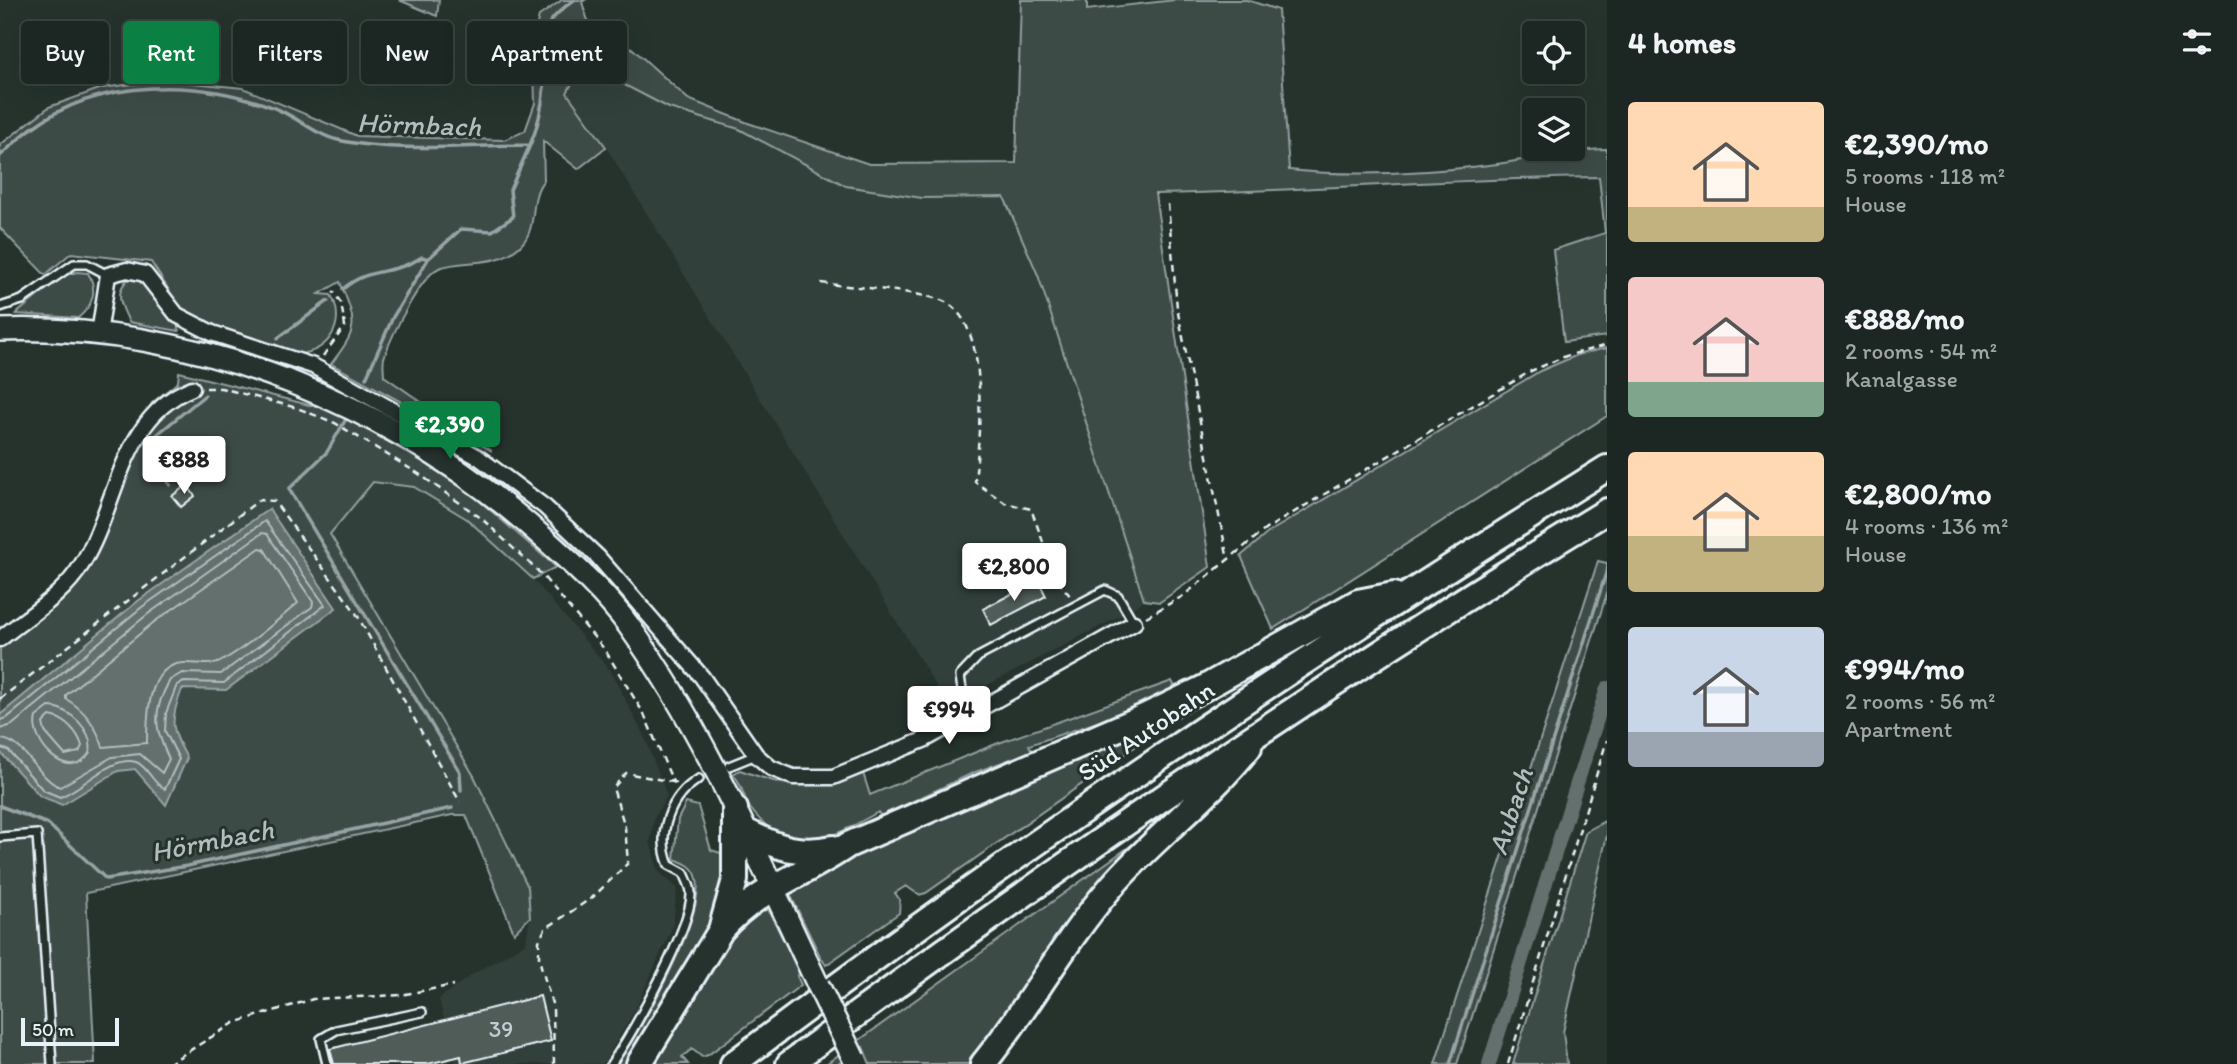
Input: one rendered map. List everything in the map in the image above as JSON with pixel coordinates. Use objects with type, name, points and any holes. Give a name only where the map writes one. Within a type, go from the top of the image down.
[{"type":"highway","name":"Süd Autobahn","points":[[733,1064],[880,954],[1080,811],[1409,592],[1607,468]]},
{"type":"highway","points":[[789,1064],[1107,835],[1266,727],[1607,511]]},
{"type":"highway","points":[[639,1064],[721,930],[735,913],[773,886],[828,859],[848,845],[1144,717],[1204,688],[1358,602],[1409,592]]},
{"type":"highway","points":[[983,1064],[1076,930],[1111,887],[1222,782],[1266,727]]},
{"type":"highway","points":[[721,930],[734,880],[735,809]]},
{"type":"highway","points":[[747,832],[790,851],[806,852],[848,845]]},
{"type":"main road","points":[[0,330],[99,334],[220,359],[364,413],[437,454],[513,510],[577,568],[626,622],[665,678],[747,832],[855,1062]]},
{"type":"street","points":[[99,334],[108,275],[127,270],[145,274],[177,315],[212,333],[313,366],[478,457],[545,507],[597,557],[655,620],[702,677],[756,755],[771,768],[793,777],[833,777],[926,739],[1134,623]]},
{"type":"street","points":[[0,639],[70,583],[84,562],[132,446],[153,414],[171,397],[192,388]]},
{"type":"lane","points":[[0,307],[22,300],[74,264],[87,264],[108,275]]},
{"type":"lane","points":[[966,717],[960,676],[978,657],[1105,590],[1118,596],[1134,623]]},
{"type":"lane","points":[[729,766],[756,755]]},
{"type":"lane","points":[[611,1064],[634,1031],[679,936],[691,893],[684,873],[669,865],[663,852],[664,824],[686,787],[699,779]]},
{"type":"lane","points":[[0,837],[37,834],[52,1064]]},
{"type":"lane","points":[[327,1064],[321,1039],[336,1030],[422,1012]]},
{"type":"path","points":[[1168,204],[1177,308],[1228,560]]},
{"type":"path","points":[[821,283],[940,299],[960,315],[973,341],[981,415],[975,482],[1004,503],[1031,509],[1057,580],[1077,603]]},
{"type":"path","points":[[313,366],[335,343],[345,326],[341,303],[333,291]]},
{"type":"path","points":[[1134,623],[1183,596],[1266,529],[1531,371],[1566,356],[1607,345]]},
{"type":"path","points":[[192,388],[221,388],[297,408],[335,422],[481,518],[542,575],[605,650],[644,714],[673,782]]},
{"type":"path","points":[[0,699],[259,500],[274,501],[356,613],[460,802]]},
{"type":"path","points":[[1508,1064],[1607,740]]},
{"type":"path","points":[[554,1064],[553,1007],[539,959],[539,941],[545,929],[593,897],[628,863],[625,827],[613,788],[626,773],[686,787]]},
{"type":"path","points":[[168,1064],[234,1023],[313,999],[401,995],[454,985]]},
{"type":"shaded area","points":[[399,0],[439,0],[437,16]]},
{"type":"shaded area","points":[[562,0],[585,0],[582,2],[588,21],[538,21],[539,16]]},
{"type":"shaded area","points":[[1021,0],[1087,0],[1087,10],[1175,0],[1247,0],[1278,10],[1289,170],[1364,174],[1439,170],[1522,160],[1585,161],[1585,151],[1607,149],[1607,336],[1564,342],[1553,250],[1605,233],[1599,177],[1155,194],[1210,567],[1160,602],[1144,600],[1038,275],[1004,197],[922,198],[846,186],[739,129],[669,108],[623,84],[627,84],[627,44],[688,99],[748,123],[869,164],[1016,163]]},
{"type":"shaded area","points":[[132,84],[203,84],[243,88],[357,136],[504,140],[525,131],[535,103],[534,84],[572,84],[567,93],[606,147],[578,169],[543,141],[544,180],[536,195],[530,230],[521,245],[502,257],[439,268],[424,283],[408,307],[383,362],[384,376],[492,451],[331,364],[347,342],[352,325],[350,307],[340,282],[319,294],[331,295],[335,305],[336,325],[332,334],[318,348],[298,354],[204,322],[179,306],[151,262],[71,253],[45,275],[0,228],[0,145],[49,107],[102,88]]},
{"type":"shaded area","points":[[572,84],[623,84],[669,108],[739,129],[846,186],[922,198],[1004,197],[1038,275],[1144,600],[1129,611],[963,698],[946,702],[606,147],[567,93]]},
{"type":"shaded area","points":[[77,272],[88,273],[93,286],[90,303],[78,318],[16,314],[62,276]]},
{"type":"shaded area","points":[[136,279],[169,308],[179,331],[129,322],[120,295],[127,280]]},
{"type":"shaded area","points":[[1607,348],[1607,416],[1273,629],[1241,556],[1269,532],[1540,371],[1580,354]]},
{"type":"shaded area","points":[[179,372],[333,411],[420,460],[474,496],[556,567],[533,579],[467,519],[414,487],[373,482],[330,534],[474,776],[528,887],[530,917],[514,933],[466,815],[452,815],[86,893],[95,1064],[0,1064],[0,635],[65,581],[83,551],[120,459],[152,403],[178,382]]},
{"type":"shaded area","points":[[373,482],[415,487],[467,519],[533,579],[610,670],[645,738],[667,796],[654,819],[650,842],[658,871],[677,888],[673,926],[636,1008],[603,1064],[456,1064],[439,999],[470,976],[526,943],[530,917],[528,887],[474,776],[329,534]]},
{"type":"shaded area","points":[[1598,561],[1607,563],[1607,593],[1457,1064],[1435,1064]]},
{"type":"shaded area","points":[[1172,681],[1175,687],[1121,714],[1029,745],[1032,751],[973,773],[881,816],[878,812],[827,837],[795,840],[780,835],[765,825],[750,808],[733,774],[740,770],[775,781],[801,785],[828,782],[863,773],[870,795],[996,744]]},
{"type":"shaded area","points":[[1202,700],[926,893],[919,895],[906,886],[895,893],[900,900],[899,913],[826,965],[788,890],[792,882]]},
{"type":"shaded area","points":[[686,803],[698,806],[711,850],[727,855],[720,908],[682,980],[626,1064],[617,1064],[655,1001],[682,946],[691,920],[697,897],[696,875],[691,868],[674,859],[678,819]]},
{"type":"shaded area","points":[[1607,820],[1607,835],[1563,1032],[1567,1064],[1513,1064],[1586,831]]},
{"type":"shaded area","points":[[1151,831],[973,1064],[870,1064],[863,1047],[838,1064],[826,1064]]},
{"type":"shaded area","points":[[762,907],[769,911],[800,973],[797,976],[801,985],[708,1055],[702,1057],[692,1049],[682,1057],[688,1064],[651,1064],[730,930]]},
{"type":"water","points":[[269,509],[336,608],[226,690],[182,689],[175,709],[174,725],[177,739],[187,758],[166,805],[135,769],[118,771],[62,805],[40,796],[0,752],[0,715],[138,601]]},
{"type":"building","points":[[163,439],[188,471],[179,478],[154,446]]},
{"type":"building","points":[[187,485],[195,496],[181,507],[172,496]]},
{"type":"building","points":[[1038,580],[1046,596],[991,625],[983,609]]},
{"type":"building","points":[[540,996],[551,1041],[462,1063],[461,1056],[428,1064],[334,1064],[330,1049]]},
{"type":"waterway","name":"Hörmbach","points":[[0,156],[28,131],[58,112],[87,100],[149,88],[212,91],[243,98],[272,107],[330,137],[360,144],[408,147],[530,145],[541,109],[546,30],[560,11],[574,0]]},
{"type":"waterway","name":"Hörmbach","points":[[366,378],[393,317],[428,259],[461,229],[492,231],[513,217],[510,190],[530,145]]},
{"type":"waterway","points":[[343,289],[362,277],[401,267],[422,257],[428,259]]},
{"type":"waterway","points":[[278,338],[328,301]]},
{"type":"waterway","points":[[170,485],[152,460],[148,442],[205,395]]},
{"type":"waterway","name":"Hörmbach","points":[[346,419],[327,452],[289,489],[460,772],[461,790]]},
{"type":"waterway","name":"Aubach","points":[[1450,1064],[1607,570]]},
{"type":"waterway","points":[[1489,1064],[1607,688]]},
{"type":"waterway","name":"Hörmbach","points":[[0,806],[48,824],[106,879],[187,866],[452,808]]}]
